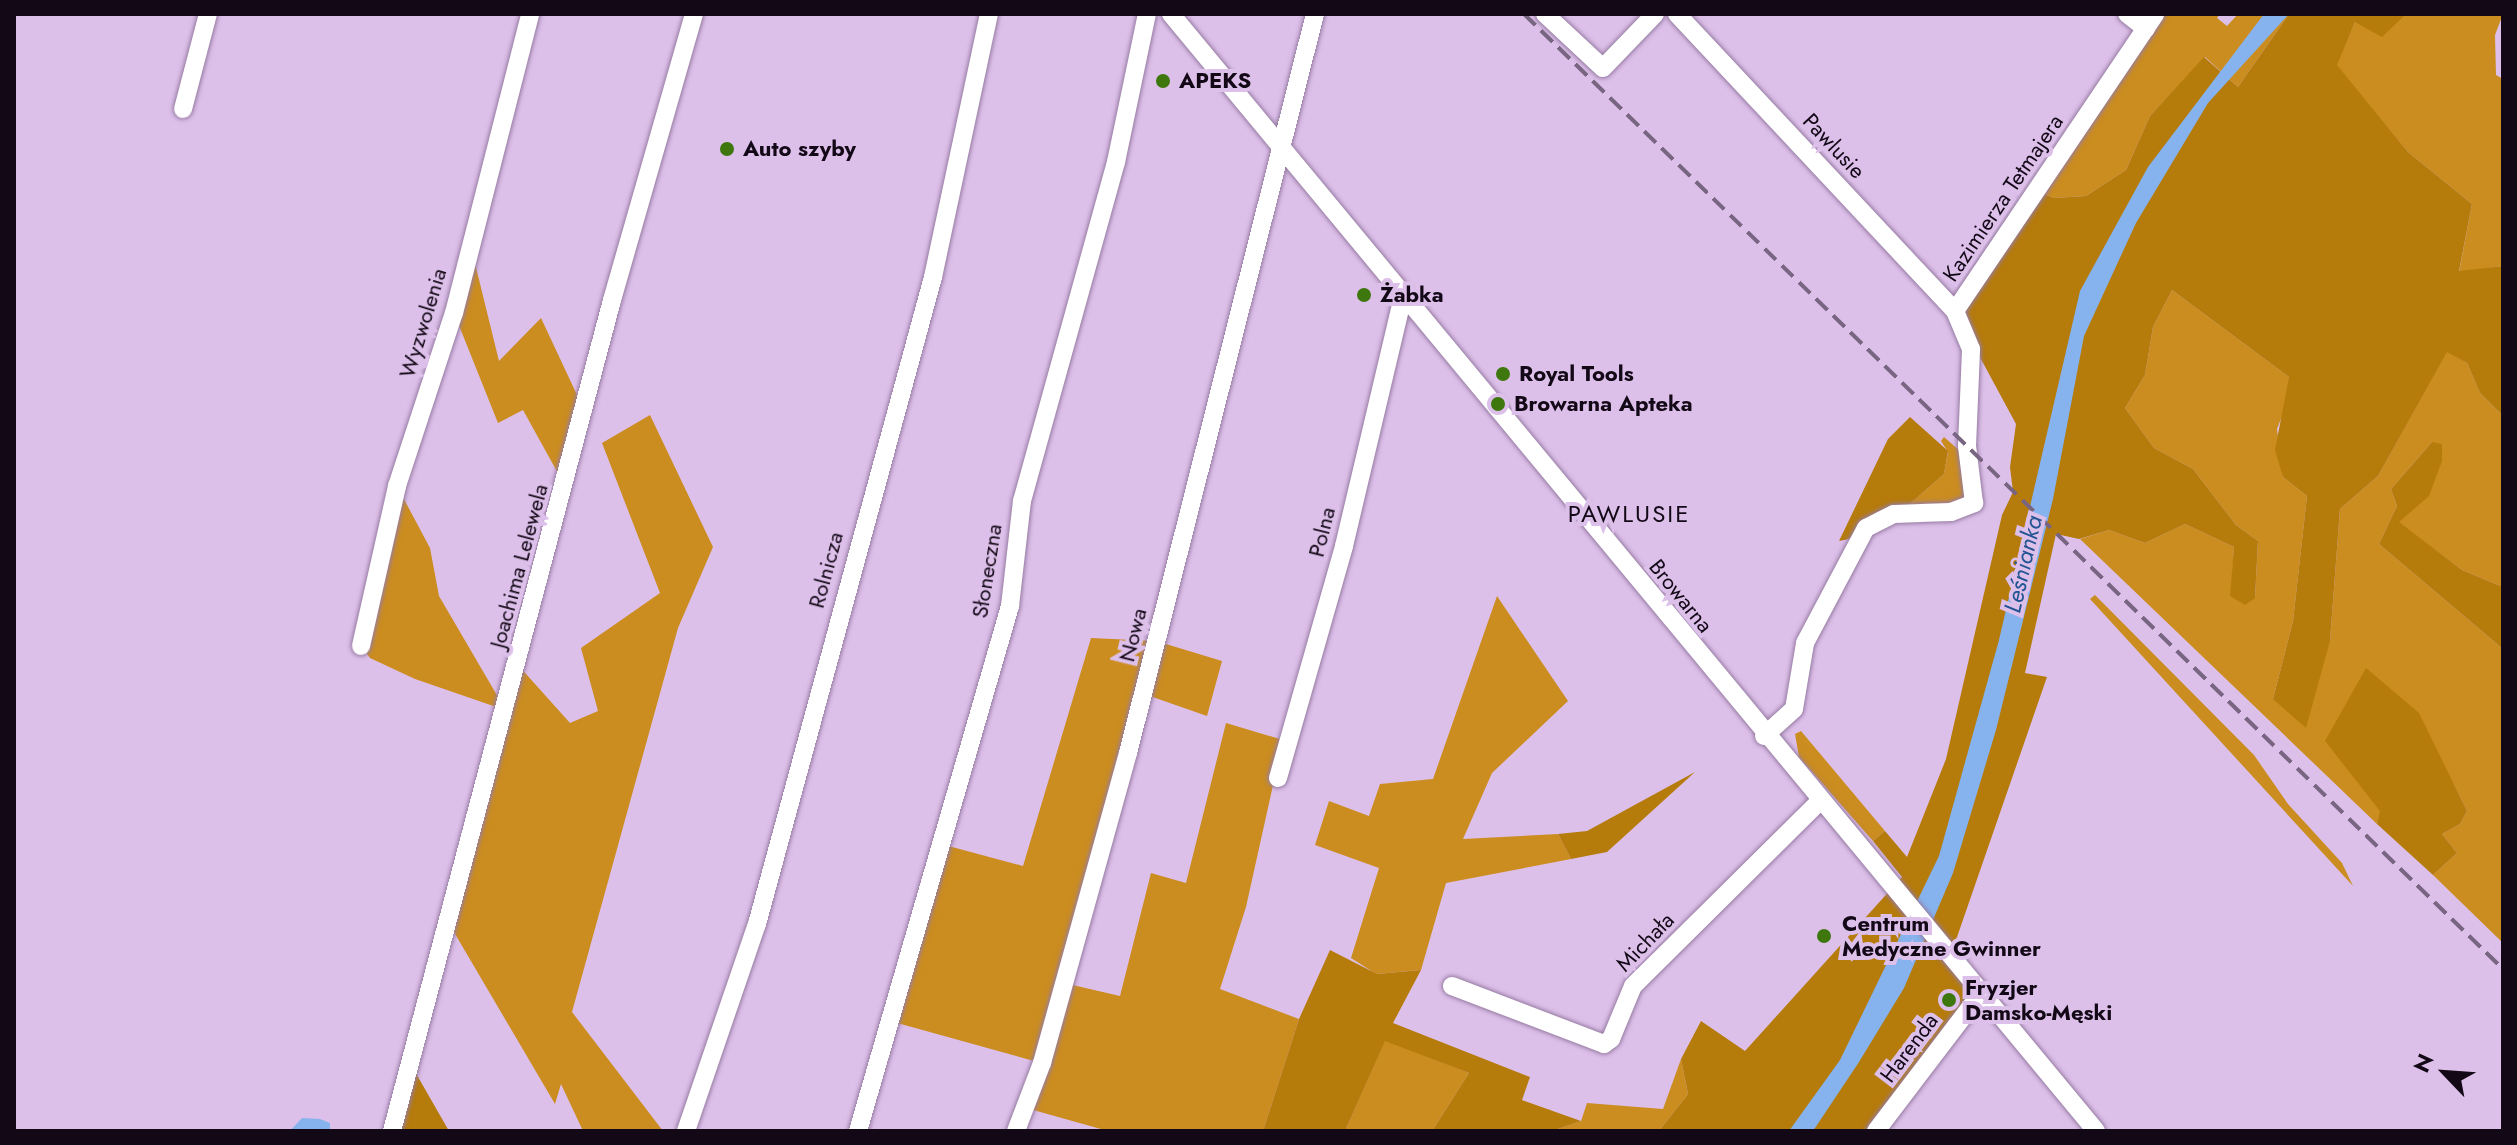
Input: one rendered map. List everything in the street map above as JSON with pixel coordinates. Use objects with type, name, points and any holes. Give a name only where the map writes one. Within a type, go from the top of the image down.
[{"type":"street","points":[[183,109],[208,14]]},
{"type":"street","name":"Wyzwolenia","points":[[361,646],[397,486],[454,313],[530,14]]},
{"type":"street","name":"Joachima Lelewela","points":[[392,1131],[612,300],[694,14]]},
{"type":"street","name":"Rolnicza","points":[[686,1131],[757,924],[933,277],[989,14]]},
{"type":"street","name":"Słoneczna","points":[[858,1131],[1010,606],[1022,501],[1116,162],[1147,14]]},
{"type":"street","name":"Browarna","points":[[1171,14],[1764,736],[2096,1131]]},
{"type":"street","name":"Nowa","points":[[1016,1131],[1042,1063],[1128,753],[1315,14]]},
{"type":"street","points":[[1545,14],[1603,68],[1655,14]]},
{"type":"street","name":"Pawlusie","points":[[1677,14],[1955,311]]},
{"type":"street","points":[[2127,14],[2151,22]]},
{"type":"street","name":"Kazimierza Tetmajera","points":[[1764,736],[1794,709],[1805,643],[1866,528],[1894,514],[1951,512],[1974,503],[1967,446],[1971,349],[1955,311],[2151,22]]},
{"type":"street","name":"Polna","points":[[1278,778],[1344,546],[1403,297]]},
{"type":"street","name":"Michała","points":[[1452,986],[1604,1044],[1611,1039],[1633,986],[1819,802]]},
{"type":"street","name":"Harenda","points":[[1876,1131],[1981,993]]},
{"type":"shaded area","points":[[2156,14],[2220,14],[2217,18],[2227,26],[2238,14],[2289,14],[2238,87],[2205,57],[2150,116],[2126,170],[2086,196],[2054,198],[2037,191]]},
{"type":"shaded area","points":[[2289,14],[2406,14],[2382,37],[2355,22],[2337,65],[2408,152],[2472,204],[2459,271],[2503,266],[2503,416],[2480,393],[2467,363],[2447,352],[2378,476],[2340,509],[2330,641],[2306,728],[2273,699],[2293,621],[2307,496],[2283,477],[2275,450],[2289,377],[2172,290],[2153,327],[2145,375],[2125,408],[2154,448],[2193,469],[2236,525],[2258,541],[2255,598],[2245,605],[2230,596],[2234,547],[2185,524],[2145,543],[2109,530],[2079,539],[2056,534],[2025,673],[2047,677],[1956,940],[1955,962],[1981,993],[1876,1131],[1659,1131],[1688,1094],[1681,1059],[1701,1021],[1745,1051],[1902,877],[1873,841],[1885,831],[1907,857],[1946,759],[2002,515],[2013,492],[2010,467],[2016,424],[1955,311],[2037,191],[2054,198],[2086,196],[2126,170],[2150,116],[2204,57],[2238,87]]},
{"type":"shaded area","points":[[2406,14],[2503,14],[2495,35],[2496,75],[2503,79],[2503,266],[2459,272],[2472,204],[2408,152],[2336,65],[2355,22]]},
{"type":"shaded area","points":[[471,247],[499,361],[541,318],[585,412],[565,486],[523,410],[498,423],[454,313]]},
{"type":"shaded area","points":[[2172,290],[2289,377],[2288,401],[2277,429],[2283,477],[2307,496],[2293,621],[2273,699],[2330,641],[2340,509],[2378,476],[2447,351],[2467,363],[2480,393],[2503,416],[2503,587],[2462,570],[2398,522],[2432,442],[2391,489],[2397,506],[2379,544],[2503,649],[2503,943],[2433,875],[2457,853],[2442,834],[2460,824],[2467,811],[2453,783],[2381,811],[2377,824],[2080,539],[2109,530],[2145,543],[2185,524],[2234,547],[2231,596],[2255,598],[2258,541],[2236,525],[2193,469],[2154,448],[2125,408],[2145,375],[2153,327]]},
{"type":"shaded area","points":[[650,415],[713,547],[678,628],[572,1012],[663,1131],[583,1131],[561,1084],[555,1104],[448,922],[505,710],[415,679],[370,658],[361,646],[397,486],[430,548],[439,596],[505,709],[518,665],[570,723],[598,711],[581,648],[660,593],[602,443]]},
{"type":"shaded area","points":[[1910,417],[1948,451],[1944,474],[1904,509],[1863,523],[1849,539],[1839,541],[1888,439]]},
{"type":"shaded area","points":[[1944,437],[1960,451],[1966,501],[1904,509],[1944,474],[1948,452],[1941,441]]},
{"type":"shaded area","points":[[2432,442],[2442,444],[2442,461],[2429,496],[2399,522],[2462,570],[2503,587],[2503,649],[2379,544],[2397,506],[2391,489]]},
{"type":"shaded area","points":[[2095,595],[2254,755],[2288,804],[2342,863],[2353,886],[2090,599]]},
{"type":"shaded area","points":[[1497,596],[1568,701],[1492,773],[1463,839],[1558,834],[1571,859],[1446,883],[1421,970],[1376,974],[1351,958],[1379,868],[1315,845],[1329,801],[1369,816],[1380,784],[1433,779]]},
{"type":"shaded area","points":[[1091,638],[1156,641],[1222,661],[1207,716],[1144,694],[1064,983],[1120,996],[1151,873],[1186,883],[1226,723],[1283,740],[1246,907],[1220,989],[1299,1019],[1263,1131],[1108,1131],[1026,1108],[1041,1063],[890,1021],[941,844],[1023,866]]},
{"type":"shaded area","points":[[2366,668],[2419,713],[2467,811],[2460,824],[2442,834],[2457,853],[2433,875],[2377,824],[2380,811],[2325,741]]},
{"type":"shaded area","points":[[1801,731],[1885,831],[1873,841],[1799,757],[1795,734]]},
{"type":"shaded area","points":[[1695,772],[1607,852],[1571,859],[1558,834],[1587,831]]},
{"type":"shaded area","points":[[1330,950],[1377,974],[1421,970],[1393,1023],[1530,1077],[1522,1100],[1581,1121],[1552,1131],[1432,1131],[1469,1073],[1385,1041],[1345,1131],[1263,1131],[1299,1019]]},
{"type":"shaded area","points":[[1385,1040],[1469,1073],[1432,1131],[1345,1131]]},
{"type":"shaded area","points":[[1681,1059],[1688,1094],[1659,1131],[1552,1131],[1581,1121],[1587,1103],[1663,1109]]},
{"type":"shaded area","points":[[410,1063],[449,1131],[392,1131]]},
{"type":"water","name":"Leśnianka","points":[[2264,14],[2289,14],[2208,103],[2136,223],[2084,336],[2053,499],[1996,730],[1953,873],[1904,988],[1859,1062],[1813,1131],[1789,1131],[1840,1060],[1939,856],[1999,640],[2080,291],[2148,167]]},
{"type":"water","points":[[302,1118],[330,1123],[330,1131],[290,1131]]},
{"type":"railway","points":[[1524,14],[2503,969]]},
{"type":"place","name":"APEKS","points":[[1163,81]]},
{"type":"place","name":"Auto szyby","points":[[727,149]]},
{"type":"place","name":"Żabka","points":[[1364,295]]},
{"type":"place","name":"Royal Tools","points":[[1503,374]]},
{"type":"place","name":"Browarna Apteka","points":[[1498,404]]},
{"type":"place","name":"Centrum Medyczne Gwinner","points":[[1824,936]]},
{"type":"place","name":"Fryzjer Damsko-Męski","points":[[1949,1000]]},
{"type":"district","name":"PAWLUSIE","points":[[1629,514]]}]
